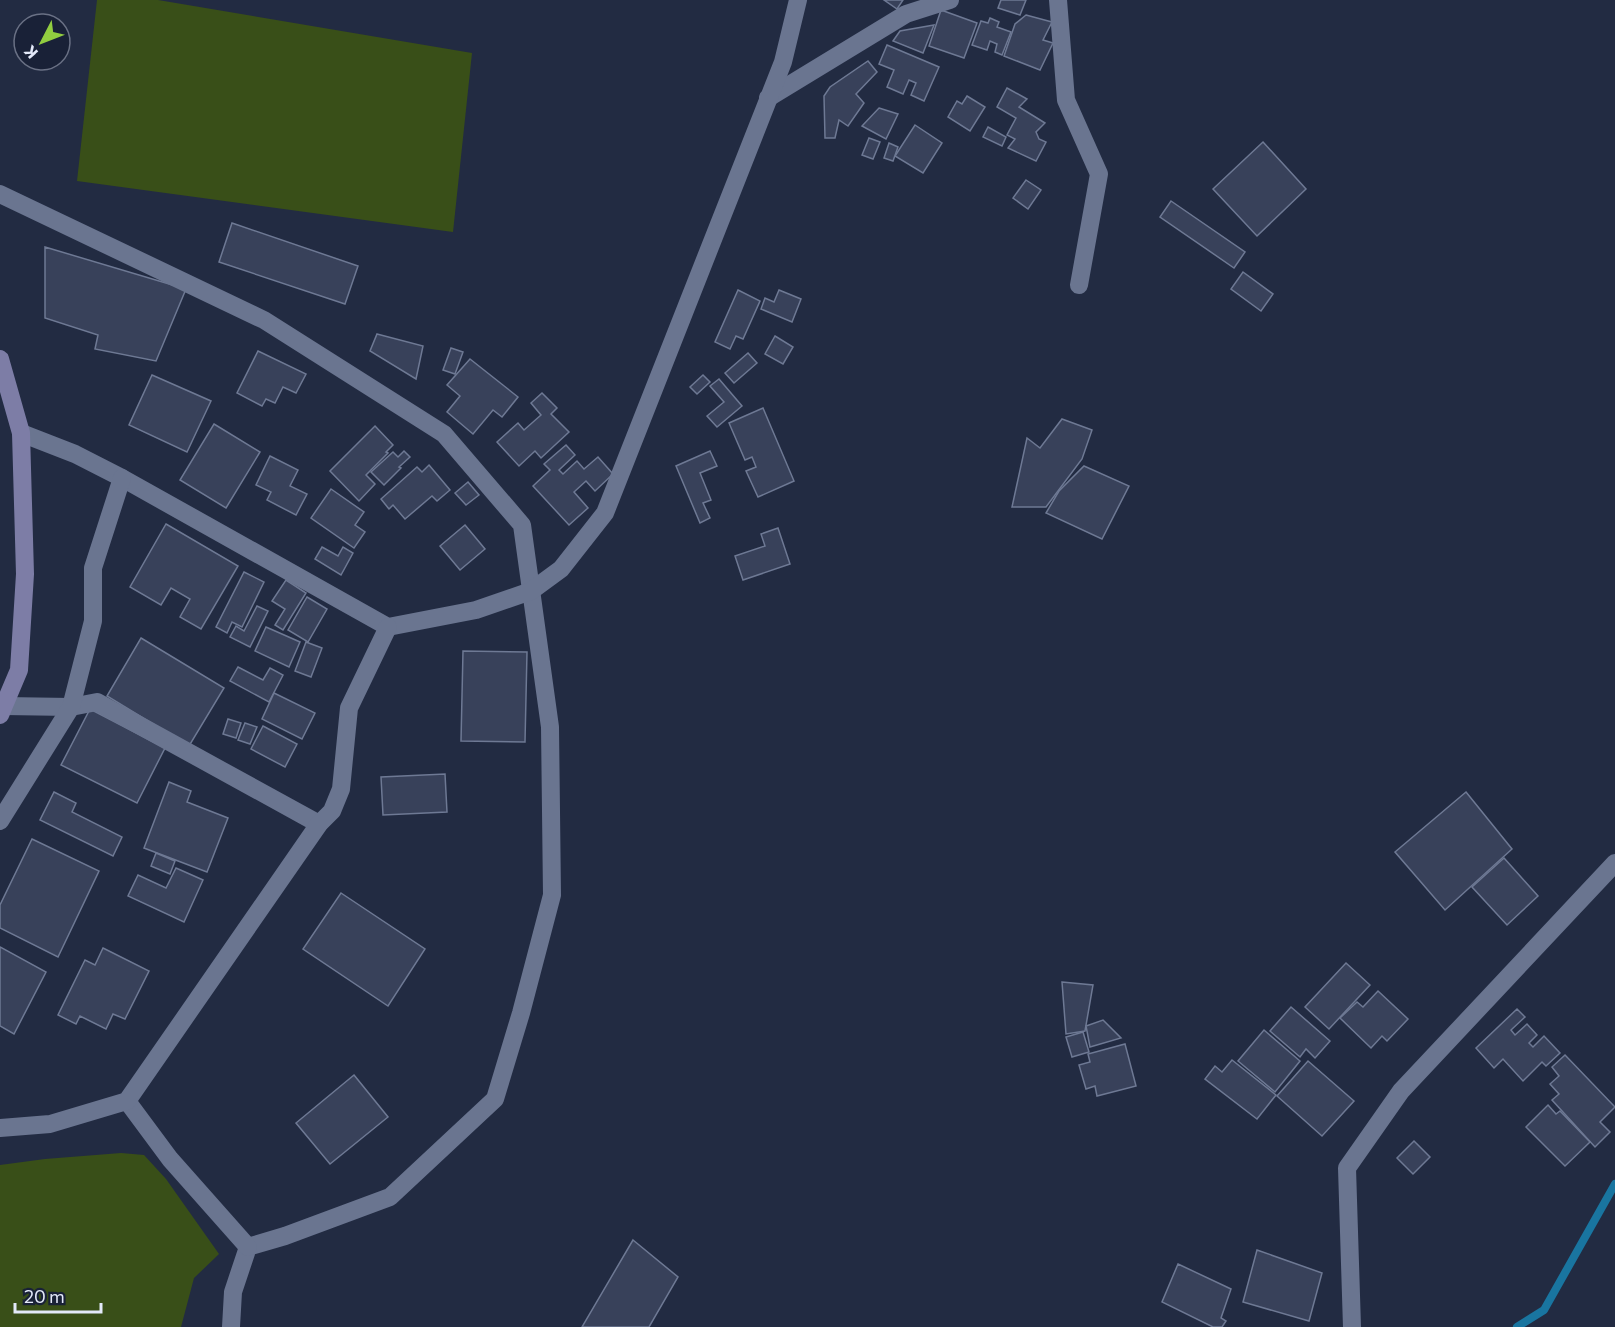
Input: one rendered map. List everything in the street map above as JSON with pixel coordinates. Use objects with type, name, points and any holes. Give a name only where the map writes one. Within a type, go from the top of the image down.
[{"type":"main road","points":[[0,359],[21,433],[25,574],[19,670],[2,711]]},
{"type":"street","points":[[21,433],[75,454],[122,478],[388,627],[476,610],[531,591],[561,569],[605,513],[783,62],[798,0]]},
{"type":"street","points":[[768,98],[906,14],[950,0]]},
{"type":"street","points":[[1056,1],[1066,100],[1099,174],[1079,285]]},
{"type":"street","points":[[0,194],[264,320],[444,434],[522,525],[550,727],[552,895],[521,1013],[495,1099],[390,1197],[285,1236],[248,1247]]},
{"type":"street","points":[[0,821],[71,707],[93,621],[93,568],[122,478]]},
{"type":"street","points":[[0,1128],[50,1124],[126,1101],[319,824],[332,811],[341,789],[349,708],[388,627]]},
{"type":"street","points":[[2,711],[71,707],[97,702],[319,824]]},
{"type":"street","points":[[1352,1327],[1347,1168],[1401,1091],[1615,863]]},
{"type":"street","points":[[126,1101],[170,1159],[248,1247]]},
{"type":"street","points":[[231,1327],[233,1292],[248,1247]]},
{"type":"green space","points":[[97,0],[158,0],[472,53],[453,232],[77,181]]},
{"type":"green space","points":[[121,1153],[144,1155],[166,1179],[219,1254],[194,1278],[181,1327],[0,1327],[0,1165]]},
{"type":"building","points":[[884,0],[903,0],[897,9]]},
{"type":"building","points":[[1001,0],[1026,0],[1020,15],[998,8]]},
{"type":"building","points":[[941,10],[977,23],[964,58],[929,46]]},
{"type":"building","points":[[1026,15],[1052,22],[1043,40],[1053,43],[1040,70],[1004,56],[1015,24]]},
{"type":"building","points":[[990,18],[999,22],[997,27],[1011,32],[1002,55],[995,52],[997,44],[990,41],[987,50],[972,45],[981,21],[988,23]]},
{"type":"building","points":[[934,25],[923,53],[893,41],[900,31]]},
{"type":"building","points":[[887,45],[939,67],[924,101],[911,95],[916,83],[909,80],[903,94],[887,87],[894,70],[879,64]]},
{"type":"building","points":[[868,61],[877,72],[856,94],[864,103],[848,126],[839,120],[835,138],[825,138],[824,96],[830,87]]},
{"type":"building","points":[[1007,88],[1027,99],[1019,107],[1045,123],[1036,132],[1039,139],[1046,142],[1036,161],[1008,148],[1015,139],[1007,135],[1016,118],[997,107]]},
{"type":"building","points":[[967,96],[985,107],[970,131],[948,117],[957,101],[962,104]]},
{"type":"building","points":[[879,108],[898,114],[886,139],[862,126]]},
{"type":"building","points":[[915,125],[942,143],[923,173],[895,156]]},
{"type":"building","points":[[988,127],[1006,137],[1002,146],[983,137]]},
{"type":"building","points":[[869,138],[880,142],[873,159],[862,155]]},
{"type":"building","points":[[1263,142],[1306,189],[1257,236],[1213,189]]},
{"type":"building","points":[[889,143],[898,147],[893,161],[884,158]]},
{"type":"building","points":[[1026,180],[1041,190],[1028,209],[1013,198]]},
{"type":"building","points":[[1171,201],[1245,252],[1234,268],[1160,217]]},
{"type":"building","points":[[232,223],[358,266],[345,304],[219,262]]},
{"type":"building","points":[[45,247],[186,289],[156,361],[95,349],[98,335],[45,318]]},
{"type":"building","points":[[1243,272],[1273,294],[1261,311],[1231,289]]},
{"type":"building","points":[[738,290],[760,301],[743,339],[736,336],[730,349],[715,342]]},
{"type":"building","points":[[779,290],[801,299],[792,322],[761,309],[765,298],[774,302]]},
{"type":"building","points":[[377,334],[423,346],[416,379],[370,351]]},
{"type":"building","points":[[775,336],[793,347],[783,364],[765,354]]},
{"type":"building","points":[[451,348],[463,352],[455,374],[443,370]]},
{"type":"building","points":[[258,351],[306,374],[296,393],[283,387],[275,403],[266,399],[262,406],[237,393]]},
{"type":"building","points":[[748,353],[757,363],[734,383],[725,373]]},
{"type":"building","points":[[470,359],[518,397],[502,417],[493,410],[473,434],[447,412],[460,396],[447,385]]},
{"type":"building","points":[[152,375],[211,401],[187,452],[129,425]]},
{"type":"building","points":[[703,375],[710,382],[697,394],[690,387]]},
{"type":"building","points":[[719,379],[742,406],[717,427],[707,416],[724,402],[710,386]]},
{"type":"building","points":[[542,393],[557,408],[551,414],[569,432],[541,458],[535,451],[519,466],[497,442],[518,423],[524,430],[541,415],[531,403]]},
{"type":"building","points":[[763,408],[794,481],[758,497],[746,471],[756,467],[752,457],[745,460],[729,423]]},
{"type":"building","points":[[1062,419],[1092,430],[1082,459],[1046,507],[1012,507],[1027,438],[1040,448]]},
{"type":"building","points":[[214,424],[260,452],[226,508],[180,480]]},
{"type":"building","points":[[375,426],[393,445],[366,475],[375,484],[359,501],[330,471]]},
{"type":"building","points":[[566,445],[575,455],[559,470],[563,474],[577,461],[584,469],[598,457],[613,474],[595,491],[586,481],[574,492],[588,508],[569,525],[533,486],[550,470],[544,464]]},
{"type":"building","points":[[404,451],[410,457],[384,485],[371,472],[393,452],[398,457]]},
{"type":"building","points":[[710,451],[717,466],[700,473],[711,500],[703,503],[710,518],[700,523],[676,466]]},
{"type":"building","points":[[270,456],[298,470],[290,486],[307,494],[296,515],[267,500],[271,492],[256,485]]},
{"type":"building","points":[[429,465],[450,490],[437,501],[432,496],[405,519],[393,505],[389,509],[381,499],[417,467],[422,472]]},
{"type":"building","points":[[1084,466],[1129,486],[1102,539],[1046,513],[1059,491]]},
{"type":"building","points":[[468,482],[479,495],[466,505],[455,493]]},
{"type":"building","points":[[331,489],[364,512],[355,525],[365,532],[354,548],[311,518]]},
{"type":"building","points":[[166,524],[238,566],[201,629],[180,617],[190,599],[171,588],[161,605],[130,587]]},
{"type":"building","points":[[465,525],[485,549],[460,570],[440,546]]},
{"type":"building","points":[[778,528],[790,564],[743,580],[735,556],[765,546],[761,534]]},
{"type":"building","points":[[322,547],[338,556],[343,547],[353,553],[341,575],[315,559]]},
{"type":"building","points":[[244,572],[264,582],[242,627],[232,622],[227,633],[216,627]]},
{"type":"building","points":[[286,580],[306,593],[283,630],[275,625],[285,609],[272,601]]},
{"type":"building","points":[[307,597],[327,609],[308,642],[288,630]]},
{"type":"building","points":[[257,606],[268,611],[250,647],[230,637],[236,626],[244,631]]},
{"type":"building","points":[[266,627],[300,642],[289,667],[255,651]]},
{"type":"building","points":[[141,638],[224,688],[189,746],[107,696]]},
{"type":"building","points":[[306,642],[322,648],[311,677],[295,671]]},
{"type":"building","points":[[463,651],[527,652],[525,742],[461,741]]},
{"type":"building","points":[[238,667],[263,680],[270,668],[283,675],[269,702],[230,681]]},
{"type":"building","points":[[274,693],[315,713],[302,739],[262,719]]},
{"type":"building","points":[[90,709],[165,748],[137,803],[61,765]]},
{"type":"building","points":[[228,719],[241,723],[236,738],[223,734]]},
{"type":"building","points":[[245,723],[257,727],[250,744],[238,740]]},
{"type":"building","points":[[263,726],[297,744],[285,767],[251,749]]},
{"type":"building","points":[[445,774],[447,812],[383,815],[381,777]]},
{"type":"building","points":[[169,782],[191,791],[187,802],[228,818],[207,872],[144,848]]},
{"type":"building","points":[[54,792],[76,803],[72,812],[122,837],[113,856],[40,820]]},
{"type":"building","points":[[1466,792],[1512,849],[1445,910],[1395,852]]},
{"type":"building","points":[[32,839],[99,871],[58,957],[0,928],[0,905]]},
{"type":"building","points":[[156,853],[175,861],[170,874],[151,866]]},
{"type":"building","points":[[1504,858],[1538,896],[1507,925],[1472,887]]},
{"type":"building","points":[[176,868],[203,880],[184,922],[128,896],[138,875],[166,888]]},
{"type":"building","points":[[341,893],[425,949],[388,1006],[303,949]]},
{"type":"building","points":[[0,947],[46,972],[14,1034],[0,1026]]},
{"type":"building","points":[[103,948],[149,971],[125,1019],[113,1014],[106,1029],[80,1016],[76,1024],[58,1015],[85,960],[95,965]]},
{"type":"building","points":[[1346,963],[1370,985],[1329,1029],[1305,1007]]},
{"type":"building","points":[[1062,982],[1093,985],[1085,1031],[1066,1034]]},
{"type":"building","points":[[1378,991],[1408,1019],[1387,1041],[1382,1036],[1371,1048],[1340,1018],[1357,1002],[1363,1007]]},
{"type":"building","points":[[1291,1007],[1330,1041],[1315,1058],[1306,1049],[1300,1057],[1270,1031]]},
{"type":"building","points":[[1517,1009],[1525,1017],[1511,1030],[1515,1035],[1527,1024],[1537,1035],[1529,1043],[1533,1047],[1544,1036],[1560,1053],[1546,1066],[1542,1062],[1523,1081],[1503,1059],[1494,1068],[1476,1048]]},
{"type":"building","points":[[1103,1020],[1121,1038],[1090,1047],[1086,1026]]},
{"type":"building","points":[[1264,1030],[1300,1061],[1275,1092],[1238,1061]]},
{"type":"building","points":[[1083,1032],[1089,1052],[1072,1057],[1066,1037]]},
{"type":"building","points":[[1125,1044],[1136,1086],[1097,1096],[1095,1086],[1086,1089],[1079,1065],[1090,1062],[1088,1054]]},
{"type":"building","points":[[1565,1055],[1615,1107],[1600,1122],[1610,1132],[1595,1147],[1552,1100],[1559,1094],[1550,1084],[1559,1076],[1552,1067]]},
{"type":"building","points":[[1232,1060],[1276,1095],[1257,1119],[1205,1079],[1215,1066],[1222,1072]]},
{"type":"building","points":[[1308,1061],[1354,1101],[1322,1136],[1277,1096]]},
{"type":"building","points":[[354,1075],[388,1117],[330,1164],[296,1123]]},
{"type":"building","points":[[1548,1105],[1556,1114],[1560,1111],[1590,1142],[1565,1166],[1526,1127]]},
{"type":"building","points":[[1414,1141],[1430,1157],[1413,1174],[1397,1158]]},
{"type":"building","points":[[633,1240],[678,1277],[649,1327],[582,1327]]},
{"type":"building","points":[[1257,1250],[1322,1273],[1309,1321],[1243,1302]]},
{"type":"building","points":[[1178,1264],[1231,1289],[1221,1318],[1226,1321],[1222,1327],[1213,1327],[1162,1302]]},
{"type":"waterway","points":[[1517,1327],[1544,1310],[1615,1184]]}]
